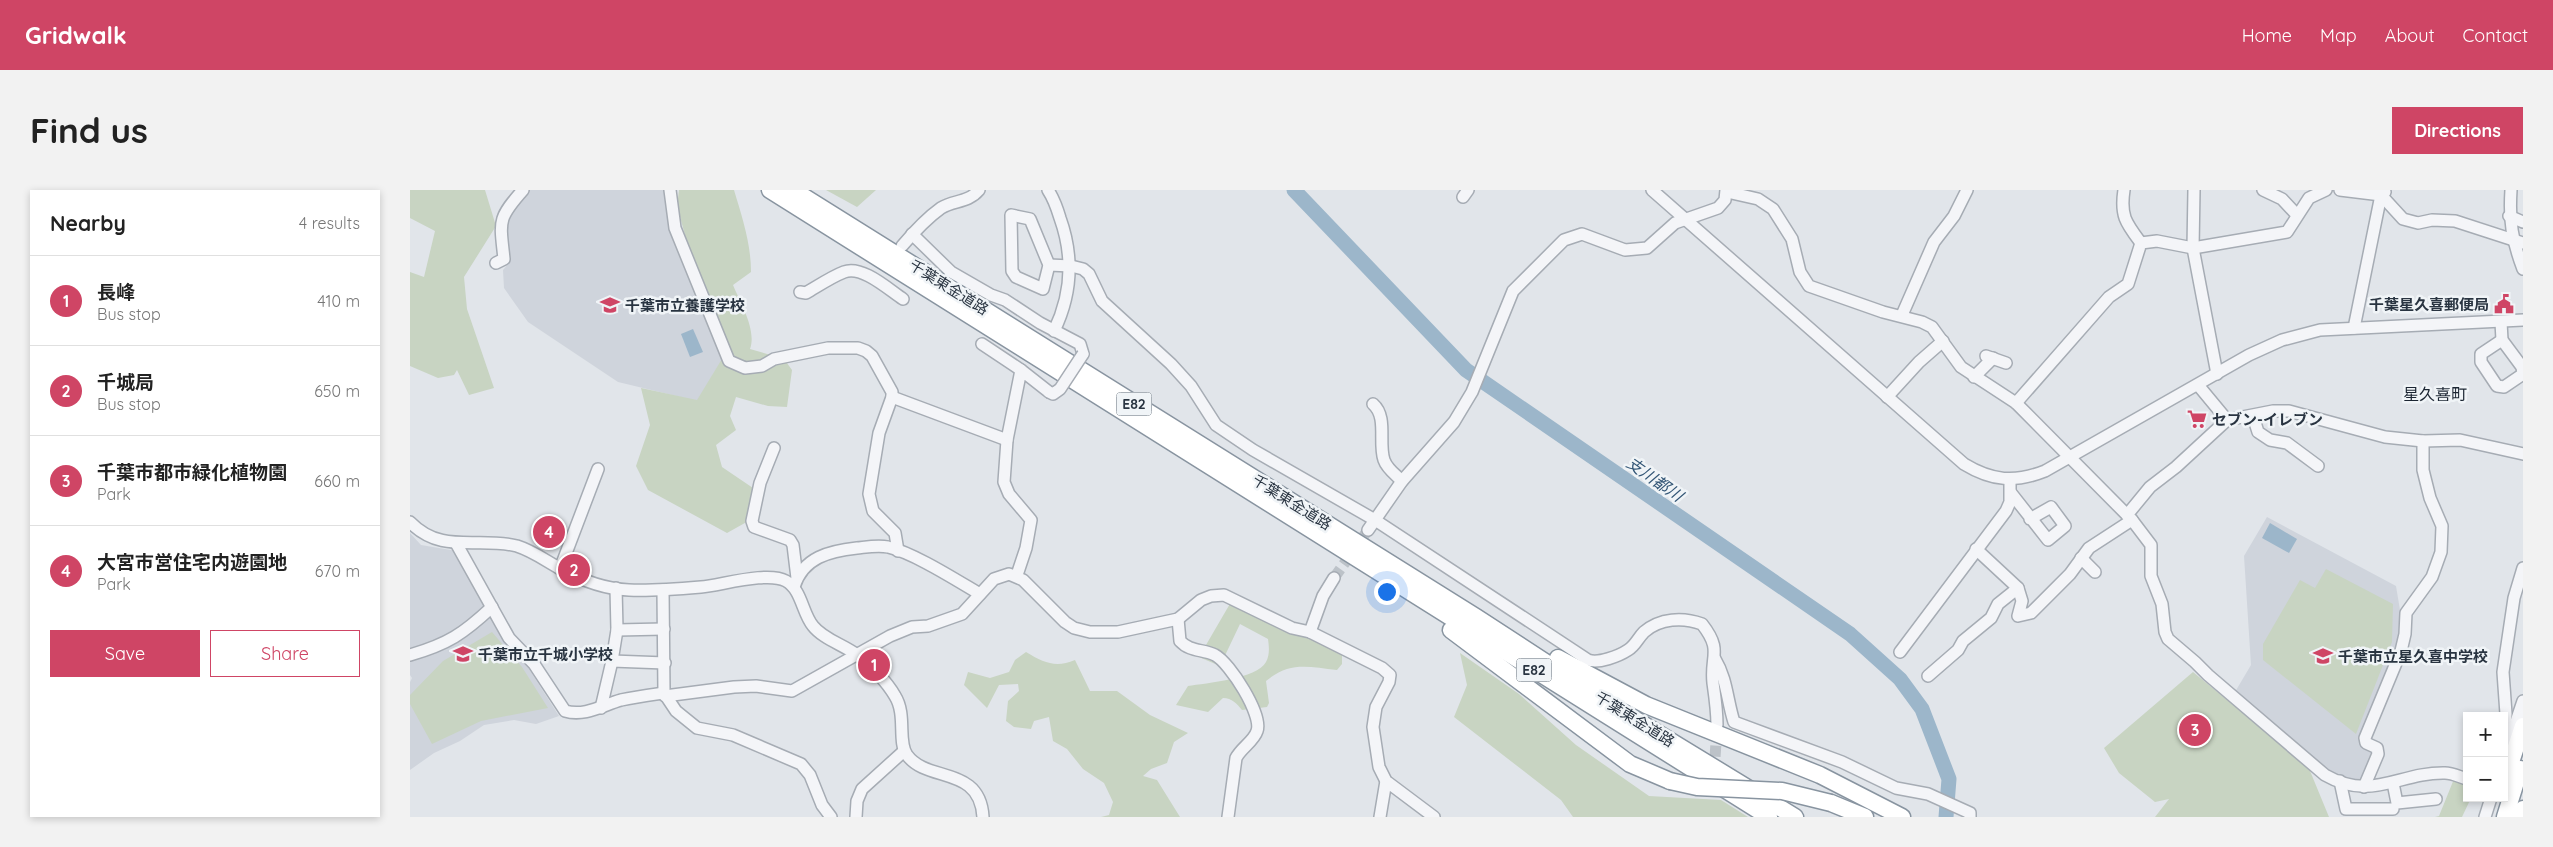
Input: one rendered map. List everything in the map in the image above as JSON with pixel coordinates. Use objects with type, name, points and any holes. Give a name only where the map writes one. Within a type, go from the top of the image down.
[{"type":"highway","name":"千葉東金道路","points":[[770,190],[1299,523]]},
{"type":"highway","name":"千葉東金道路","points":[[793,190],[1476,616],[1600,698],[1795,816]]},
{"type":"highway","name":"E82","points":[[1299,523],[1339,557],[1496,662],[1630,764],[1670,781],[1697,787],[1782,791],[1831,803],[1853,817]]},
{"type":"highway","name":"E82","points":[[1299,523],[1769,817]]},
{"type":"highway","points":[[1476,616],[1515,634],[1646,705],[1820,775],[1902,817]]},
{"type":"highway","points":[[2508,771],[2523,726]]},
{"type":"highway","points":[[2505,817],[2523,762]]},
{"type":"highway","points":[[2494,817],[2499,802]]},
{"type":"highway","points":[[1831,803],[1865,817]]},
{"type":"highway","points":[[2520,817],[2523,808]]},
{"type":"street","points":[[496,263],[504,259],[500,221],[507,208],[523,190]]},
{"type":"street","points":[[670,190],[675,228],[729,361],[745,368],[762,366],[774,359],[828,348],[858,348],[872,356],[892,392],[892,397],[880,433],[869,494],[873,511],[894,533],[898,551]]},
{"type":"street","points":[[902,246],[940,208],[970,199],[979,190]]},
{"type":"street","points":[[1048,190],[1053,198],[1065,231],[1071,266],[1065,305],[1054,331]]},
{"type":"street","points":[[1652,190],[1964,464],[1988,477],[2010,480],[2035,475],[2249,355],[2282,340],[2320,330],[2523,320]]},
{"type":"street","points":[[1902,315],[1934,242],[1954,216],[1966,190]]},
{"type":"street","points":[[2124,190],[2122,212],[2126,223],[2141,243]]},
{"type":"street","points":[[2194,190],[2193,248],[2217,374]]},
{"type":"street","points":[[2263,190],[2282,199],[2297,215]]},
{"type":"street","points":[[2141,243],[2157,241],[2193,248],[2287,232],[2309,198],[2326,190]]},
{"type":"street","points":[[2340,190],[2384,192]]},
{"type":"street","points":[[2511,190],[2509,216],[2518,242],[2523,269]]},
{"type":"street","points":[[1368,530],[1402,481],[1454,422],[1472,392],[1513,291],[1564,240],[1582,234],[1625,250],[1647,248],[1675,223],[1711,213],[1718,208],[1725,200],[1726,191],[1758,199],[1773,209],[1792,239],[1800,272],[1809,286],[1884,312],[1902,315],[1932,327],[1961,366],[1974,377],[2016,403],[2129,518],[2151,545],[2151,576],[2162,604],[2165,632],[2172,644],[2325,775],[2364,787],[2447,772],[2463,778]]},
{"type":"street","points":[[2384,192],[2404,219],[2418,223],[2432,220],[2455,222],[2518,242]]},
{"type":"street","points":[[2354,328],[2384,192]]},
{"type":"street","points":[[1011,215],[1030,219],[1049,265],[1043,289],[1016,277],[1012,270],[1011,215]]},
{"type":"street","points":[[2509,216],[2523,222]]},
{"type":"street","points":[[912,234],[951,272],[991,295],[1005,300],[1054,331],[1080,344],[1083,354],[1060,389],[1053,394],[982,344]]},
{"type":"street","points":[[2016,403],[2109,297],[2128,284],[2141,243]]},
{"type":"street","points":[[1049,265],[1071,266],[1083,269],[1089,274],[1102,301],[1171,364],[1191,386],[1216,426],[1253,450],[1375,520],[1592,662],[1629,650],[1644,632],[1655,626],[1682,618],[1702,624],[1714,642],[1715,658],[1713,672],[1717,725]]},
{"type":"street","points":[[800,292],[806,293],[844,272],[853,270],[861,272],[902,299]]},
{"type":"street","points":[[2501,322],[2502,340],[2522,367],[2523,374],[2504,386],[2497,386],[2481,362],[2481,354],[2502,340]]},
{"type":"street","points":[[1887,397],[1919,362],[1943,341]]},
{"type":"street","points":[[1974,377],[1990,357],[2006,362]]},
{"type":"street","points":[[1017,576],[1032,520],[1009,494],[1004,482],[1007,440],[1021,370]]},
{"type":"street","points":[[2198,385],[2227,420]]},
{"type":"street","points":[[892,397],[1007,440]]},
{"type":"street","points":[[1373,404],[1380,413],[1380,438],[1384,461],[1402,481]]},
{"type":"street","points":[[1976,549],[2018,588],[2022,601],[2018,616],[2030,613],[2070,574],[2095,543],[2129,518],[2150,487],[2176,467],[2227,420],[2273,411],[2289,412],[2385,437],[2423,441],[2460,440],[2523,454]]},
{"type":"street","points":[[2253,416],[2258,432],[2270,440],[2286,442],[2318,466]]},
{"type":"street","points":[[2364,787],[2378,754],[2377,748],[2366,743],[2365,738],[2401,651],[2405,634],[2406,613],[2432,576],[2441,552],[2442,526],[2430,498],[2423,470],[2423,441]]},
{"type":"street","points":[[774,448],[760,483],[752,521],[754,527],[790,540],[793,545],[796,583],[812,626],[858,655],[895,696],[903,716],[904,751],[917,763],[963,782],[976,792],[980,798],[983,817]]},
{"type":"street","points":[[560,568],[598,470]]},
{"type":"street","points":[[1900,652],[2006,511],[2010,502],[2010,480]]},
{"type":"street","points":[[2011,493],[2030,519]]},
{"type":"street","points":[[410,522],[426,536],[456,543],[496,543],[519,547],[581,579],[621,589],[663,590],[774,578],[796,583]]},
{"type":"street","points":[[456,543],[508,638],[534,664],[565,711],[577,714],[619,701],[665,694],[756,686],[792,691],[890,636],[912,627],[928,626],[962,614],[994,578],[1009,574],[1017,576],[1074,628],[1105,633],[1178,619],[1201,600],[1211,596],[1224,595],[1292,628],[1310,632],[1382,668],[1390,675],[1389,682],[1376,707],[1373,728],[1379,767],[1386,781],[1434,817]]},
{"type":"street","points":[[796,583],[815,559],[825,552],[876,546],[888,547],[898,551],[943,572],[980,594]]},
{"type":"street","points":[[2082,558],[2094,572]]},
{"type":"street","points":[[2506,712],[2503,672],[2514,598],[2523,568]]},
{"type":"street","points":[[1310,632],[1323,596],[1334,578]]},
{"type":"street","points":[[1928,676],[1958,650],[1963,641],[1991,618],[1998,604],[2018,588]]},
{"type":"street","points":[[601,708],[612,662],[621,589]]},
{"type":"street","points":[[663,590],[665,694],[676,711],[697,728],[732,735],[801,764],[810,775],[822,805],[831,817]]},
{"type":"street","points":[[410,654],[439,647],[464,632],[492,608]]},
{"type":"street","points":[[1178,619],[1180,641],[1192,650],[1217,656],[1241,682],[1258,724],[1256,734],[1240,750],[1236,758],[1228,817]]},
{"type":"street","points":[[617,630],[664,629]]},
{"type":"street","points":[[1715,658],[1726,682],[1734,722],[1842,762],[1896,788],[1928,794],[1970,815]]},
{"type":"street","points":[[612,662],[665,663]]},
{"type":"street","points":[[2508,745],[2523,702]]},
{"type":"street","points":[[856,817],[857,801],[862,789],[904,751]]},
{"type":"street","points":[[1380,817],[1386,781]]},
{"type":"street","points":[[2340,781],[2346,809],[2393,810]]},
{"type":"street","points":[[2393,783],[2397,804],[2436,800]]},
{"type":"street","points":[[2485,817],[2489,802]]},
{"type":"shaded area","name":"千葉市立養護学校","points":[[526,190],[668,190],[724,357],[697,401],[618,382],[528,322],[504,288],[503,270],[508,264],[503,224]]},
{"type":"shaded area","name":"千葉市立星久喜中学校","points":[[2267,517],[2396,586],[2403,628],[2399,647],[2361,740],[2372,748],[2373,753],[2363,780],[2357,782],[2329,773],[2235,692],[2251,665],[2244,556]]},
{"type":"shaded area","name":"千葉市立千城小学校","points":[[410,533],[421,545],[457,551],[507,647],[524,661],[559,716],[536,724],[514,720],[484,725],[460,741],[434,753],[410,770],[410,682],[412,678],[410,675]]},
{"type":"green space","points":[[410,190],[485,190],[496,226],[464,277],[467,309],[494,388],[469,395],[457,370],[454,375],[438,378],[410,366],[410,272],[424,277],[435,231],[410,218]]},
{"type":"green space","points":[[679,190],[734,190],[748,240],[751,272],[733,285],[750,325],[752,341],[750,349],[784,359],[792,370],[787,407],[768,406],[736,397],[730,416],[736,430],[716,445],[722,467],[753,488],[752,519],[727,533],[648,490],[636,466],[650,425],[641,388],[697,400],[728,349],[693,264],[677,206]]},
{"type":"green space","points":[[826,190],[876,190],[857,207]]},
{"type":"green space","points":[[549,521],[555,536],[535,527]]},
{"type":"green space","points":[[2326,569],[2393,604],[2392,642],[2356,734],[2263,660],[2263,644],[2300,580],[2315,588]]},
{"type":"green space","points":[[1231,602],[1281,630],[1307,636],[1342,654],[1342,664],[1337,670],[1300,667],[1283,670],[1266,681],[1269,703],[1267,707],[1242,710],[1232,700],[1226,698],[1223,698],[1208,712],[1176,705],[1188,686],[1218,682],[1242,676],[1261,668],[1266,662],[1269,653],[1268,639],[1240,624],[1220,666],[1199,657]]},
{"type":"green space","points":[[492,632],[522,667],[548,708],[481,721],[432,744],[410,704],[410,695],[443,661]]},
{"type":"green space","points":[[1026,652],[1039,659],[1056,664],[1075,660],[1090,691],[1117,691],[1150,715],[1188,733],[1174,742],[1167,763],[1151,769],[1143,776],[1157,780],[1180,817],[1101,817],[1109,815],[1113,802],[1104,783],[1083,769],[1067,749],[1053,741],[1049,717],[1034,721],[1031,729],[1014,727],[1006,721],[1008,701],[1019,691],[1018,684],[999,685],[987,708],[964,685],[968,672],[990,678],[1009,672],[1015,660]]},
{"type":"green space","points":[[1460,653],[1519,694],[1576,745],[1649,796],[1721,800],[1748,817],[1573,817],[1561,800],[1454,717],[1467,685]]},
{"type":"green space","points":[[2193,672],[2308,766],[2329,817],[2155,817],[2169,799],[2155,802],[2119,773],[2104,748]]},
{"type":"green space","points":[[2454,779],[2463,782],[2463,802],[2469,802],[2462,817],[2435,817],[2439,816]]},
{"type":"water","points":[[693,329],[703,352],[690,357],[681,334]]},
{"type":"water","points":[[2270,523],[2297,539],[2289,553],[2262,538]]},
{"type":"waterway","name":"支川都川","points":[[1294,190],[1466,370],[1850,634],[1900,679],[1922,709],[1949,779],[1946,817]]},
{"type":"tunnel","points":[[1334,578],[1368,530]]},
{"type":"tunnel","points":[[1714,773],[1717,727]]},
{"type":"place","name":"千葉星久喜郵便局","points":[[2504,304]]},
{"type":"place","name":"千葉市立養護学校","points":[[610,305]]},
{"type":"place","name":"セブン-イレブン","points":[[2197,419]]},
{"type":"place","name":"大宮市営住宅内遊園地","points":[[549,532]]},
{"type":"place","name":"千城局","points":[[574,570]]},
{"type":"place","name":"千葉市立千城小学校","points":[[463,654]]},
{"type":"place","name":"千葉市立星久喜中学校","points":[[2323,656]]},
{"type":"place","name":"長峰","points":[[874,665]]},
{"type":"place","name":"千葉市都市緑化植物園","points":[[2195,730]]},
{"type":"district","name":"星久喜町","points":[[2435,394]]}]
